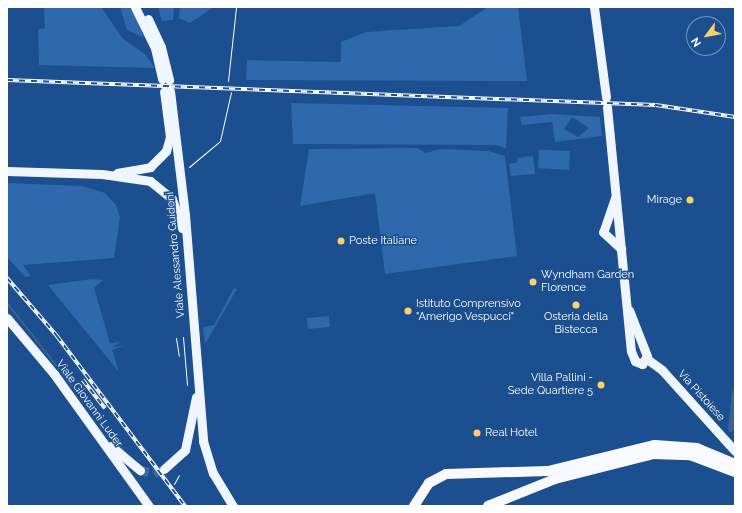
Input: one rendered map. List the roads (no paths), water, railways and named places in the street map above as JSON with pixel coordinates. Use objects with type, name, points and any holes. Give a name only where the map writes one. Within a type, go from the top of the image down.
[{"type":"highway","points":[[408,506],[416,502],[441,476],[475,471],[548,472],[659,445],[697,448],[735,464]]},
{"type":"highway","points":[[488,506],[543,483],[663,453],[690,455],[735,472]]},
{"type":"main road","points":[[135,7],[155,48],[166,79],[161,47],[142,7]]},
{"type":"main road","points":[[594,7],[606,97]]},
{"type":"main road","name":"Viale Alessandro Guidoni","points":[[102,174],[153,165],[166,151],[170,134],[167,91],[188,271],[198,370],[200,417],[208,460],[233,506]]},
{"type":"main road","points":[[607,107],[629,310],[632,356],[639,364],[647,358],[629,310]]},
{"type":"main road","points":[[7,172],[102,174],[145,180],[166,191],[179,216],[188,271]]},
{"type":"main road","points":[[616,194],[605,223],[604,234],[622,249]]},
{"type":"main road","points":[[605,223],[612,220],[620,228]]},
{"type":"main road","points":[[611,239],[620,228]]},
{"type":"main road","name":"Viale Giovanni Luder","points":[[7,318],[54,374],[149,506]]},
{"type":"main road","name":"Via Pistoiese","points":[[647,358],[662,370],[735,451]]},
{"type":"main road","points":[[164,469],[180,459],[187,446],[198,370]]},
{"type":"main road","points":[[54,374],[116,452],[140,470]]},
{"type":"waterway","points":[[7,303],[123,450]]},
{"type":"waterway","points":[[731,429],[735,393]]},
{"type":"tunnel","points":[[140,470],[154,473],[164,469]]},
{"type":"tram line","points":[[228,81],[236,7]]},
{"type":"tram line","points":[[189,167],[220,141],[231,92]]},
{"type":"tram line","points":[[183,337],[187,385]]},
{"type":"tram line","points":[[176,338],[179,356]]},
{"type":"tram line","points":[[174,484],[179,475]]},
{"type":"railway","points":[[7,80],[656,105],[735,117]]},
{"type":"railway","points":[[7,278],[57,336],[185,506]]},
{"type":"railway","points":[[83,380],[105,408]]},
{"type":"place","name":"Mirage","points":[[690,200]]},
{"type":"place","name":"Poste Italiane","points":[[341,241]]},
{"type":"place","name":"Wyndham Garden Florence","points":[[533,282]]},
{"type":"place","name":"Osteria della Bistecca","points":[[576,305]]},
{"type":"place","name":"Istituto Comprensivo \"Amerigo Vespucci\"","points":[[408,311]]},
{"type":"place","name":"Villa Pallini - Sede Quartiere 5","points":[[601,385]]},
{"type":"place","name":"Real Hotel","points":[[477,433]]}]
